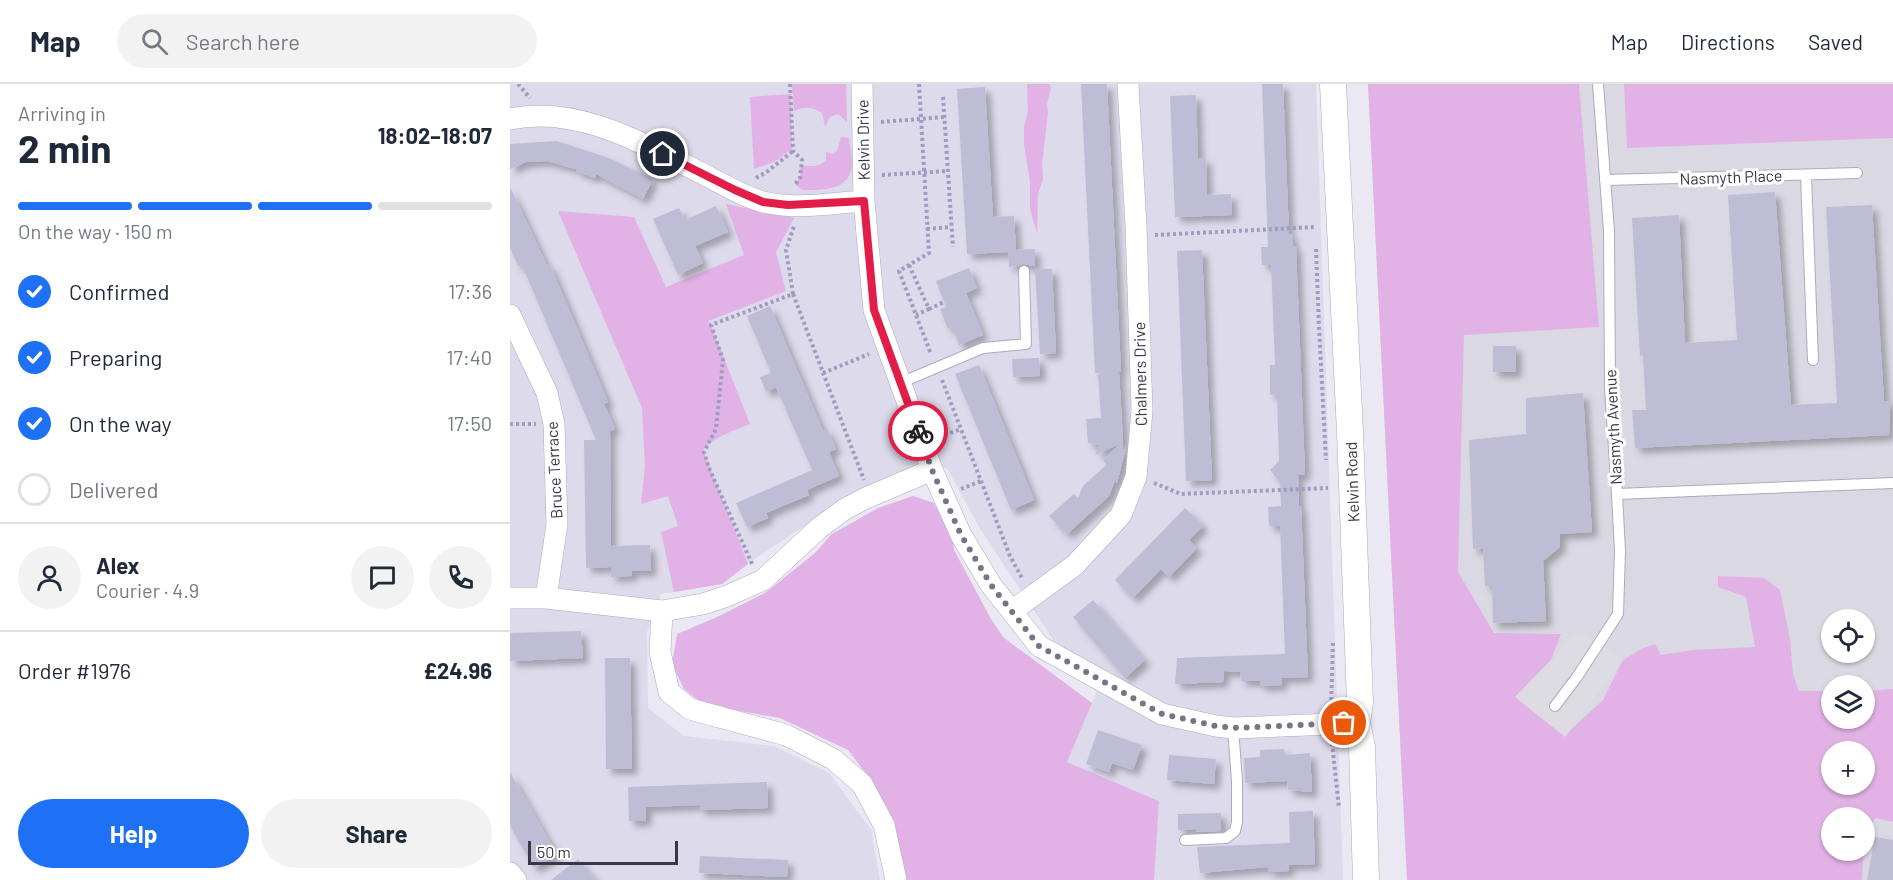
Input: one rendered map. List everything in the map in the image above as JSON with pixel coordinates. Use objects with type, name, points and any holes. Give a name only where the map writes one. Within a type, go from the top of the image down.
[{"type":"street","name":"Kelvin Drive","points":[[861,84],[864,201],[874,310],[932,470],[961,535],[991,585],[1039,646],[1162,714],[1233,728],[1357,723]]},
{"type":"street","name":"Chalmers Drive","points":[[1012,611],[1075,565],[1121,514],[1137,477],[1142,411],[1128,84]]},
{"type":"street","name":"Kelvin Road","points":[[1333,84],[1355,562],[1360,702],[1357,723],[1362,747],[1366,880]]},
{"type":"street","points":[[510,119],[565,117],[625,135],[763,202],[788,205],[864,201]]},
{"type":"street","name":"Bruce Terrace","points":[[510,315],[515,340],[547,393],[554,424],[557,524],[546,598]]},
{"type":"street","points":[[510,598],[546,598],[662,611],[703,604],[751,587],[760,581],[819,528],[845,509],[932,470]]},
{"type":"street","points":[[662,611],[660,652],[669,692],[690,709],[786,735],[833,759],[862,784],[884,825],[896,880]]},
{"type":"street","points":[[510,873],[516,880]]},
{"type":"lane","name":"Nasmyth Avenue","points":[[1598,84],[1609,231],[1610,388],[1617,494],[1893,483]]},
{"type":"lane","name":"Nasmyth Place","points":[[1605,180],[1857,173]]},
{"type":"lane","points":[[1806,175],[1813,360]]},
{"type":"lane","points":[[900,383],[983,348],[1026,344],[1024,271]]},
{"type":"lane","points":[[1555,706],[1618,614],[1620,550],[1617,494]]},
{"type":"lane","points":[[1185,840],[1226,838],[1235,831],[1237,781],[1233,728]]},
{"type":"path","points":[[787,188],[793,186],[800,178],[802,160],[793,151],[790,84]]},
{"type":"path","points":[[919,84],[929,253],[899,271],[1010,556],[1019,574],[1035,594]]},
{"type":"path","points":[[943,97],[953,247]]},
{"type":"path","points":[[862,124],[945,117]]},
{"type":"path","points":[[758,184],[748,182],[768,171],[793,151]]},
{"type":"path","points":[[863,176],[948,171]]},
{"type":"path","points":[[795,223],[786,250],[793,294],[868,490]]},
{"type":"path","points":[[927,229],[951,227]]},
{"type":"path","points":[[1136,236],[1316,227],[1327,465]]},
{"type":"path","points":[[909,265],[929,309]]},
{"type":"path","points":[[760,581],[704,452],[716,429],[723,360],[711,325],[793,294]]},
{"type":"path","points":[[916,315],[944,302]]},
{"type":"path","points":[[823,373],[875,351]]},
{"type":"path","points":[[1137,477],[1181,494],[1328,488],[1327,477]]},
{"type":"path","points":[[1333,640],[1330,724],[1340,813]]},
{"type":"shaded area","points":[[510,84],[1316,84],[1343,880],[1153,880],[1159,801],[1067,762],[1104,674],[1054,641],[979,527],[947,468],[907,470],[842,501],[753,560],[722,584],[661,594],[647,632],[648,708],[684,736],[774,746],[829,773],[871,830],[880,880],[510,880]]},
{"type":"shaded area","points":[[792,84],[846,84],[847,122],[838,114],[830,117],[825,127],[822,113],[812,108],[794,111]]},
{"type":"shaded area","points":[[1027,84],[1049,84],[1051,87],[1047,105],[1042,164],[1043,179],[1038,194],[1037,233],[1030,209],[1030,182],[1024,145],[1024,127],[1028,111]]},
{"type":"shaded area","points":[[1368,84],[1893,84],[1893,880],[1407,880]]},
{"type":"shaded area","points":[[1368,84],[1579,84],[1599,327],[1464,335],[1458,572],[1494,633],[1561,634],[1551,660],[1516,697],[1564,736],[1603,700],[1623,660],[1643,648],[1655,644],[1661,655],[1693,650],[1755,647],[1746,597],[1718,587],[1718,576],[1764,578],[1780,590],[1790,639],[1793,674],[1799,691],[1821,691],[1821,729],[1875,729],[1875,690],[1893,689],[1893,822],[1875,819],[1875,807],[1821,807],[1821,861],[1863,861],[1862,880],[1407,880]]},
{"type":"shaded area","points":[[1624,84],[1893,84],[1893,138],[1627,148]]},
{"type":"shaded area","points":[[791,94],[792,149],[774,162],[754,169],[750,97]]},
{"type":"shaded area","points":[[841,137],[849,138],[852,156],[850,174],[845,181],[833,188],[802,190],[795,184],[800,177],[801,165],[814,166],[823,163],[826,160],[826,152],[832,154],[837,151]]},
{"type":"shaded area","points":[[726,204],[794,218],[776,252],[786,291],[708,321],[750,424],[718,437],[703,450],[748,564],[722,584],[674,592],[661,532],[678,526],[668,496],[641,504],[645,466],[642,408],[558,211],[634,217],[666,287],[744,255]]},
{"type":"shaded area","points":[[913,496],[934,503],[953,541],[954,550],[991,619],[1004,638],[1092,703],[1067,762],[1159,801],[1154,880],[907,880],[899,847],[871,780],[848,750],[780,718],[704,705],[684,689],[672,664],[677,634],[765,593],[815,553],[832,534],[878,508]]},
{"type":"shaded area","points":[[1579,631],[1623,660],[1565,737],[1515,697]]},
{"type":"building","points":[[1081,84],[1107,84],[1121,371],[1119,372],[1122,451],[1126,447],[1117,483],[1115,480],[1109,496],[1067,534],[1049,516],[1074,494],[1078,498],[1083,486],[1106,465],[1103,460],[1120,444],[1095,455],[1099,445],[1088,443],[1086,419],[1101,418],[1098,375],[1105,372],[1095,373]]},
{"type":"building","points":[[1262,84],[1283,84],[1289,234],[1292,234],[1293,246],[1296,246],[1305,474],[1298,475],[1308,677],[1281,678],[1282,685],[1260,686],[1260,681],[1241,681],[1240,672],[1224,671],[1223,682],[1175,684],[1177,658],[1285,654],[1280,526],[1269,526],[1268,507],[1281,506],[1280,482],[1270,470],[1279,461],[1277,394],[1270,395],[1270,365],[1275,365],[1271,265],[1262,265],[1261,247],[1268,247]]},
{"type":"building","points":[[985,87],[993,217],[1014,216],[1016,250],[1035,249],[1035,266],[1023,264],[1009,267],[1008,252],[967,254],[957,89]]},
{"type":"building","points":[[1196,95],[1198,159],[1206,158],[1207,195],[1231,194],[1232,215],[1175,217],[1170,96]]},
{"type":"building","points":[[557,141],[609,158],[653,179],[643,199],[596,174],[595,178],[576,171],[576,169],[547,161],[526,162],[510,169],[510,144]]},
{"type":"building","points":[[510,187],[547,266],[550,265],[608,402],[604,404],[615,429],[610,431],[611,546],[650,545],[651,571],[632,571],[632,576],[611,577],[611,567],[586,568],[584,440],[596,440],[522,265],[518,266],[510,248]]},
{"type":"building","points":[[1775,192],[1791,405],[1837,403],[1826,207],[1872,205],[1884,401],[1890,401],[1889,435],[1635,448],[1632,410],[1646,410],[1643,355],[1640,356],[1632,218],[1679,215],[1685,343],[1737,340],[1728,195]]},
{"type":"building","points":[[716,206],[728,232],[695,246],[703,263],[678,275],[653,219],[679,208],[685,220]]},
{"type":"building","points":[[1202,250],[1212,480],[1186,481],[1177,251]]},
{"type":"building","points":[[969,268],[977,288],[966,293],[983,335],[959,345],[952,327],[948,329],[940,309],[946,307],[936,281]]},
{"type":"building","points":[[1035,269],[1052,269],[1056,353],[1040,354]]},
{"type":"building","points":[[770,306],[823,431],[827,429],[836,449],[829,452],[839,476],[807,490],[809,495],[766,513],[768,518],[747,527],[736,503],[812,470],[776,387],[766,392],[760,377],[771,373],[747,316]]},
{"type":"building","points":[[1493,346],[1516,346],[1516,372],[1493,372]]},
{"type":"building","points":[[1039,358],[1040,376],[1013,377],[1012,359]]},
{"type":"building","points":[[979,365],[1034,500],[1011,510],[955,374]]},
{"type":"building","points":[[1583,393],[1592,532],[1560,534],[1560,547],[1543,561],[1546,621],[1493,623],[1492,586],[1485,586],[1483,548],[1473,549],[1469,440],[1526,434],[1526,398]]},
{"type":"building","points":[[1185,508],[1203,526],[1189,540],[1197,548],[1169,577],[1161,569],[1133,598],[1115,580]]},
{"type":"building","points":[[1093,600],[1145,660],[1125,678],[1073,617]]},
{"type":"building","points":[[581,631],[583,658],[510,661],[510,633]]},
{"type":"building","points":[[605,658],[630,658],[632,769],[606,769]]},
{"type":"building","points":[[1098,730],[1142,745],[1133,770],[1112,763],[1109,772],[1086,764]]},
{"type":"building","points":[[1284,749],[1285,755],[1310,753],[1312,792],[1288,790],[1287,781],[1245,783],[1244,758],[1260,757],[1260,750]]},
{"type":"building","points":[[1169,755],[1216,759],[1214,784],[1167,780]]},
{"type":"building","points":[[510,772],[557,855],[534,868],[510,826]]},
{"type":"building","points":[[767,782],[768,808],[700,810],[700,805],[646,807],[646,821],[629,821],[628,787]]},
{"type":"building","points":[[1313,811],[1315,864],[1289,865],[1289,871],[1269,872],[1268,867],[1200,873],[1197,847],[1290,843],[1289,812]]},
{"type":"building","points":[[1221,813],[1221,831],[1178,830],[1178,814]]},
{"type":"building","points":[[1875,837],[1893,840],[1893,880],[1867,880],[1871,861],[1875,861]]},
{"type":"building","points":[[700,856],[788,860],[787,877],[699,873]]},
{"type":"building","points":[[578,859],[595,880],[551,880]]},
{"type":"way so far","points":[[918,431],[932,470],[961,535],[991,585],[1039,646],[1162,714],[1233,728],[1344,723]]},
{"type":"route","points":[[663,154],[763,202],[814,205],[864,201],[874,310],[918,431]]}]
